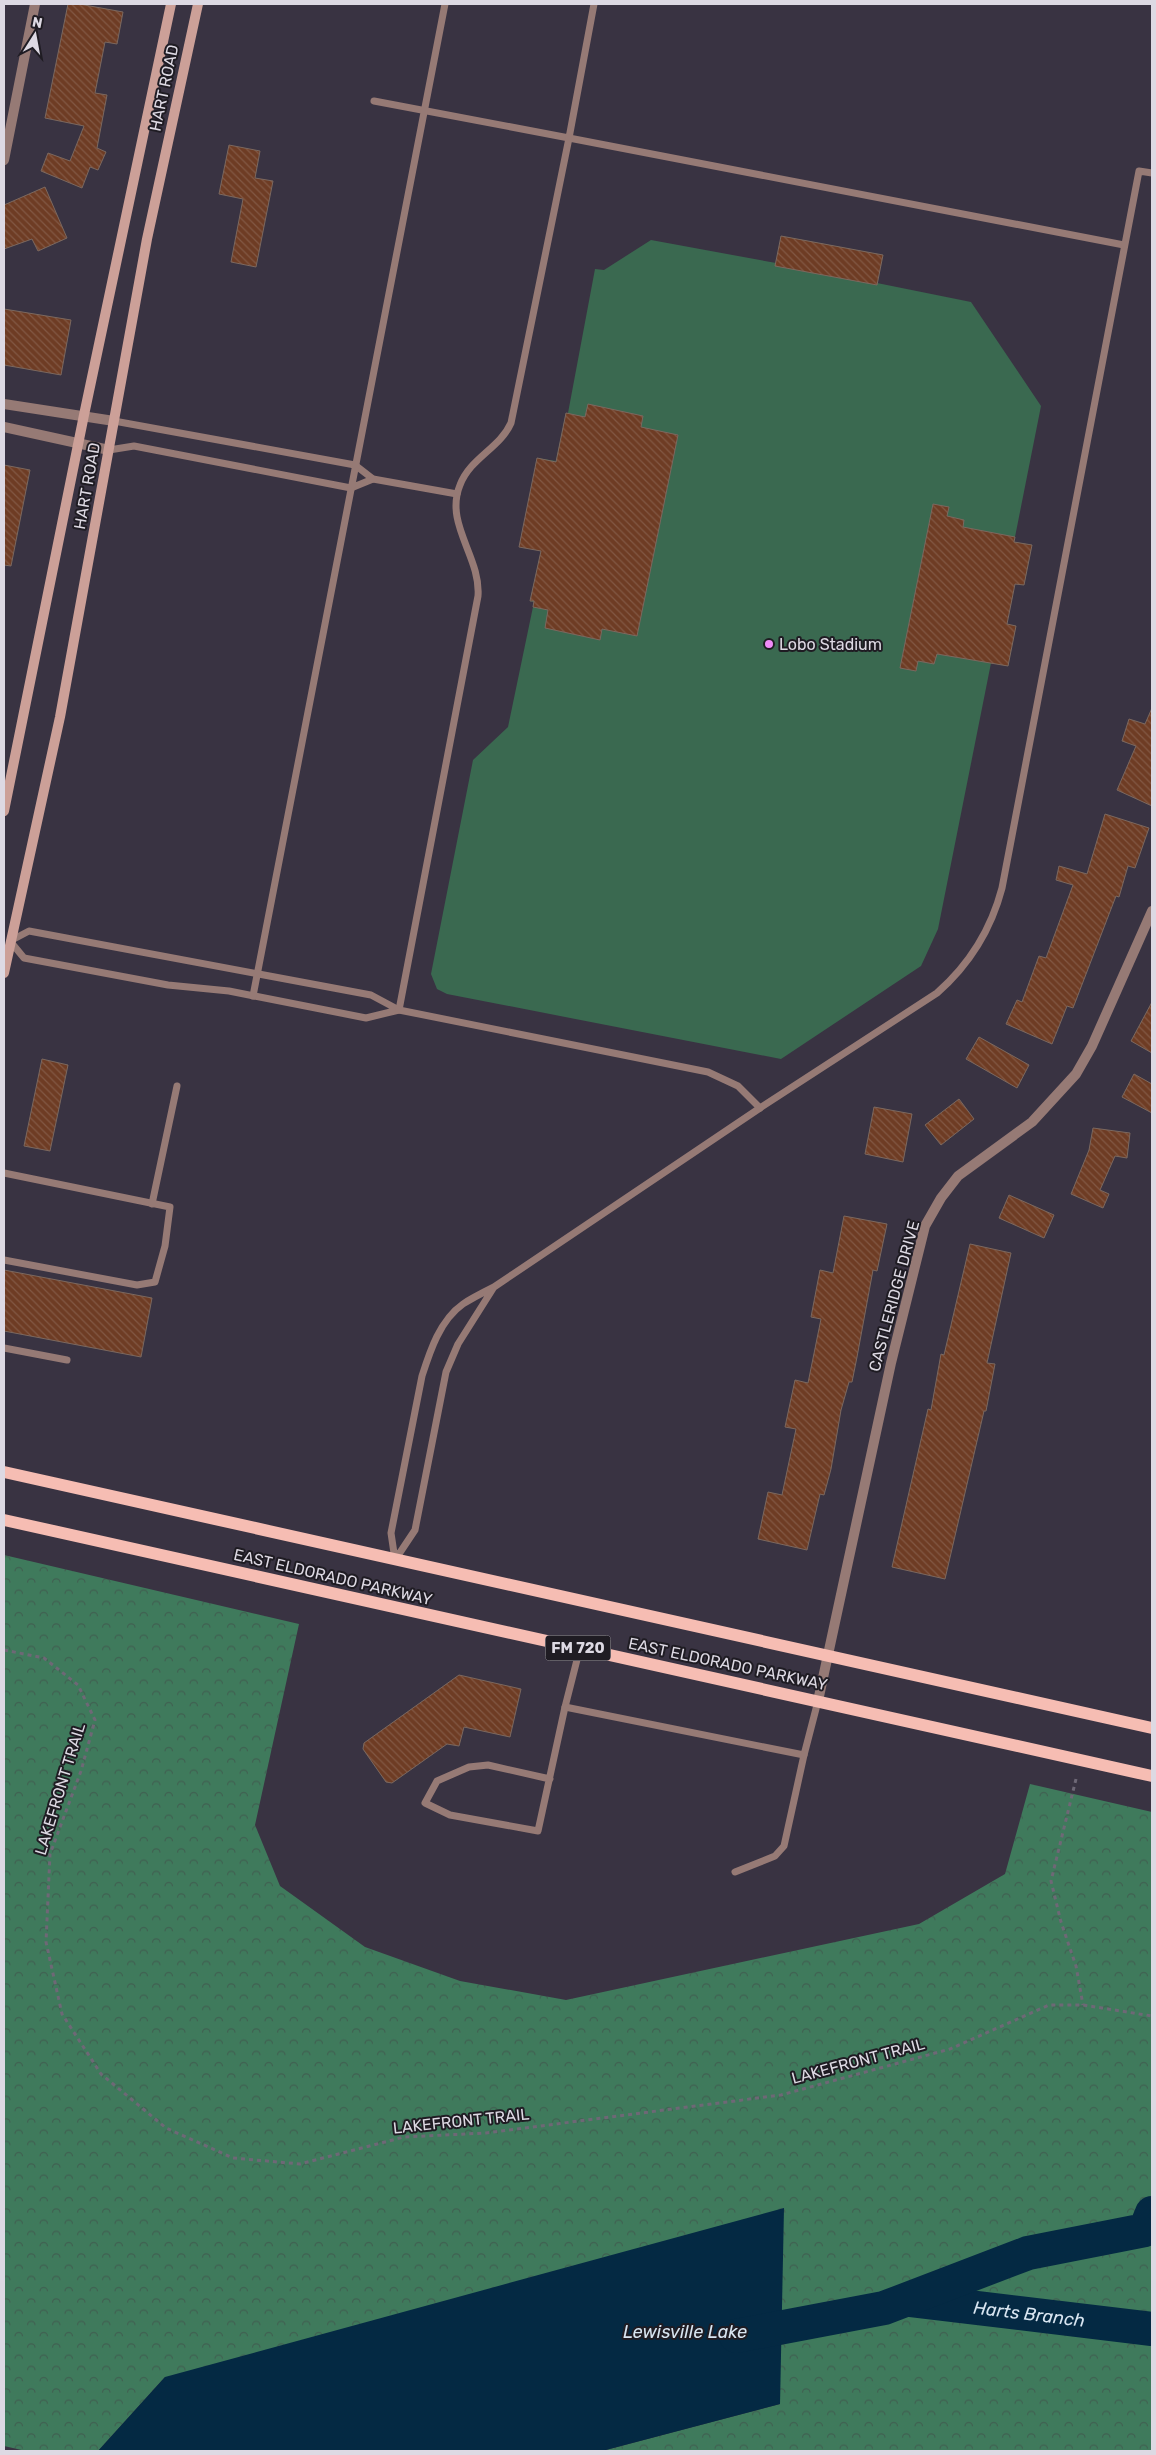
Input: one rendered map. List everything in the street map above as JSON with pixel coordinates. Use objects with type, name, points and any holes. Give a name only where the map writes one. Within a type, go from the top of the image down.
[{"type":"main road","name":"EAST ELDORADO PARKWAY","points":[[4,1472],[1152,1728]]},
{"type":"main road","name":"EAST ELDORADO PARKWAY","points":[[4,1520],[1152,1776]]},
{"type":"street","points":[[4,160],[36,4]]},
{"type":"street","name":"HART ROAD","points":[[4,811],[84,415],[171,4]]},
{"type":"street","name":"HART ROAD","points":[[4,973],[7,941],[60,717],[147,239],[198,4]]},
{"type":"street","points":[[4,404],[114,421]]},
{"type":"street","points":[[4,427],[109,450]]},
{"type":"street","name":"CASTLERIDGE DRIVE","points":[[818,1701],[891,1363],[925,1226],[941,1198],[958,1176],[1032,1122],[1076,1074],[1092,1046],[1152,911]]},
{"type":"lane","points":[[253,996],[444,4]]},
{"type":"lane","points":[[399,1010],[478,596],[479,582],[475,566],[458,524],[457,494],[464,477],[480,458],[502,438],[511,423],[569,138],[594,4]]},
{"type":"lane","points":[[374,101],[1124,245]]},
{"type":"lane","points":[[395,1560],[391,1533],[422,1376],[429,1353],[449,1317],[461,1305],[494,1287],[760,1108],[937,993],[970,958],[994,917],[1004,879],[1139,171],[1152,173]]},
{"type":"lane","points":[[114,421],[356,465],[373,478],[457,494]]},
{"type":"lane","points":[[109,450],[134,446],[351,488],[373,478]]},
{"type":"lane","points":[[399,1010],[366,1018],[230,990],[168,986],[24,958],[7,941],[29,932],[371,995],[399,1010],[708,1072],[738,1086],[760,1108]]},
{"type":"lane","points":[[152,1204],[177,1086]]},
{"type":"lane","points":[[4,1173],[170,1207],[165,1246],[155,1282],[137,1285],[4,1260]]},
{"type":"lane","points":[[395,1560],[415,1530],[446,1372],[458,1344],[494,1287]]},
{"type":"lane","points":[[4,1348],[67,1360]]},
{"type":"lane","points":[[550,1779],[488,1765],[469,1767],[437,1781],[425,1803],[450,1815],[538,1831],[550,1779],[565,1706],[580,1648]]},
{"type":"lane","points":[[735,1872],[775,1856],[784,1846],[818,1701]]},
{"type":"lane","points":[[565,1706],[804,1755]]},
{"type":"path","name":"LAKEFRONT TRAIL","points":[[4,1650],[44,1658],[78,1685],[95,1720],[81,1771],[50,1854],[46,1942],[62,2014],[101,2074],[166,2128],[233,2158],[300,2164],[404,2137],[486,2133],[781,2095],[950,2049],[1049,2005],[1083,2004],[1152,2016]]},
{"type":"path","points":[[1076,1779],[1052,1881],[1060,1922],[1076,1966],[1083,2004]]},
{"type":"green space","name":"Lobo Stadium","points":[[781,236],[883,255],[877,283],[971,302],[1041,406],[1014,542],[1032,545],[1024,585],[1007,582],[1004,594],[1013,595],[1009,612],[1001,611],[999,623],[1016,626],[1008,666],[991,663],[938,929],[921,966],[781,1059],[447,994],[437,989],[431,974],[473,760],[508,727],[534,602],[530,601],[541,551],[537,458],[556,461],[566,413],[568,413],[595,269],[604,270],[651,240],[776,263]]},
{"type":"green space","points":[[4,1555],[299,1624],[255,1825],[280,1886],[365,1947],[460,1981],[566,2000],[919,1924],[1005,1874],[1030,1784],[1152,1812],[1152,2451],[602,2451],[780,2404],[165,2377],[98,2451],[26,2451],[4,2446]]},
{"type":"water","name":"Lewisville Lake","points":[[784,2208],[780,2404],[602,2451],[98,2451],[165,2377]]},
{"type":"building","points":[[68,4],[79,4],[123,12],[117,44],[105,42],[95,93],[107,95],[97,148],[106,152],[98,170],[90,167],[82,188],[41,171],[48,153],[70,161],[84,126],[45,118]]},
{"type":"building","points":[[229,145],[260,151],[255,178],[273,181],[256,267],[231,262],[243,199],[219,194]]},
{"type":"building","points":[[45,187],[67,238],[38,251],[32,239],[4,249],[4,205]]},
{"type":"building","points":[[781,236],[883,255],[877,285],[775,266]]},
{"type":"building","points":[[4,309],[71,320],[61,375],[4,365]]},
{"type":"building","points":[[588,404],[643,416],[641,427],[678,435],[637,636],[602,629],[600,640],[545,628],[548,610],[533,607],[534,601],[530,601],[541,551],[519,547],[537,458],[556,462],[566,413],[585,417]]},
{"type":"building","points":[[4,465],[30,470],[11,566],[4,565]]},
{"type":"building","points":[[933,504],[949,507],[947,516],[964,520],[963,527],[1015,537],[1014,542],[1032,545],[1024,585],[1015,584],[1007,624],[1016,626],[1008,666],[937,654],[934,664],[918,661],[916,671],[900,668]]},
{"type":"building","points":[[1152,708],[1152,806],[1117,790],[1136,746],[1122,741],[1129,719],[1145,724]]},
{"type":"building","points":[[1105,814],[1149,828],[1135,868],[1128,866],[1119,897],[1116,896],[1073,1008],[1067,1006],[1052,1044],[1006,1024],[1017,1000],[1022,1002],[1039,956],[1046,958],[1073,885],[1056,880],[1059,866],[1087,874]]},
{"type":"building","points":[[1152,1002],[1152,1053],[1131,1041]]},
{"type":"building","points":[[979,1037],[1029,1065],[1017,1088],[966,1059]]},
{"type":"building","points":[[42,1059],[68,1065],[50,1151],[24,1146]]},
{"type":"building","points":[[1134,1074],[1152,1084],[1152,1113],[1122,1097]]},
{"type":"building","points":[[959,1099],[974,1119],[941,1145],[925,1125]]},
{"type":"building","points":[[874,1107],[912,1114],[903,1162],[865,1154]]},
{"type":"building","points":[[1093,1128],[1130,1133],[1127,1158],[1115,1156],[1100,1190],[1109,1194],[1103,1208],[1071,1194],[1089,1150]]},
{"type":"building","points":[[1009,1195],[1054,1215],[1044,1238],[999,1218]]},
{"type":"building","points":[[844,1216],[887,1224],[877,1271],[873,1270],[852,1382],[849,1382],[841,1410],[831,1469],[824,1495],[820,1494],[807,1550],[758,1539],[768,1492],[782,1495],[796,1429],[785,1427],[795,1380],[808,1383],[821,1319],[811,1317],[820,1270],[833,1273]]},
{"type":"building","points":[[970,1244],[1011,1253],[987,1363],[995,1364],[986,1411],[984,1411],[945,1579],[892,1567],[928,1409],[931,1410],[941,1354],[944,1355]]},
{"type":"building","points":[[4,1270],[152,1298],[141,1357],[4,1331]]},
{"type":"building","points":[[459,1675],[521,1689],[510,1737],[464,1727],[459,1746],[447,1744],[392,1783],[386,1782],[363,1749],[364,1743]]},
{"type":"waterway","points":[[736,2336],[884,2308],[1028,2253],[1145,2230],[1152,2213]]},
{"type":"waterway","name":"Harts Branch","points":[[911,2300],[1152,2329]]},
{"type":"place","name":"Lobo Stadium","points":[[769,644]]}]
